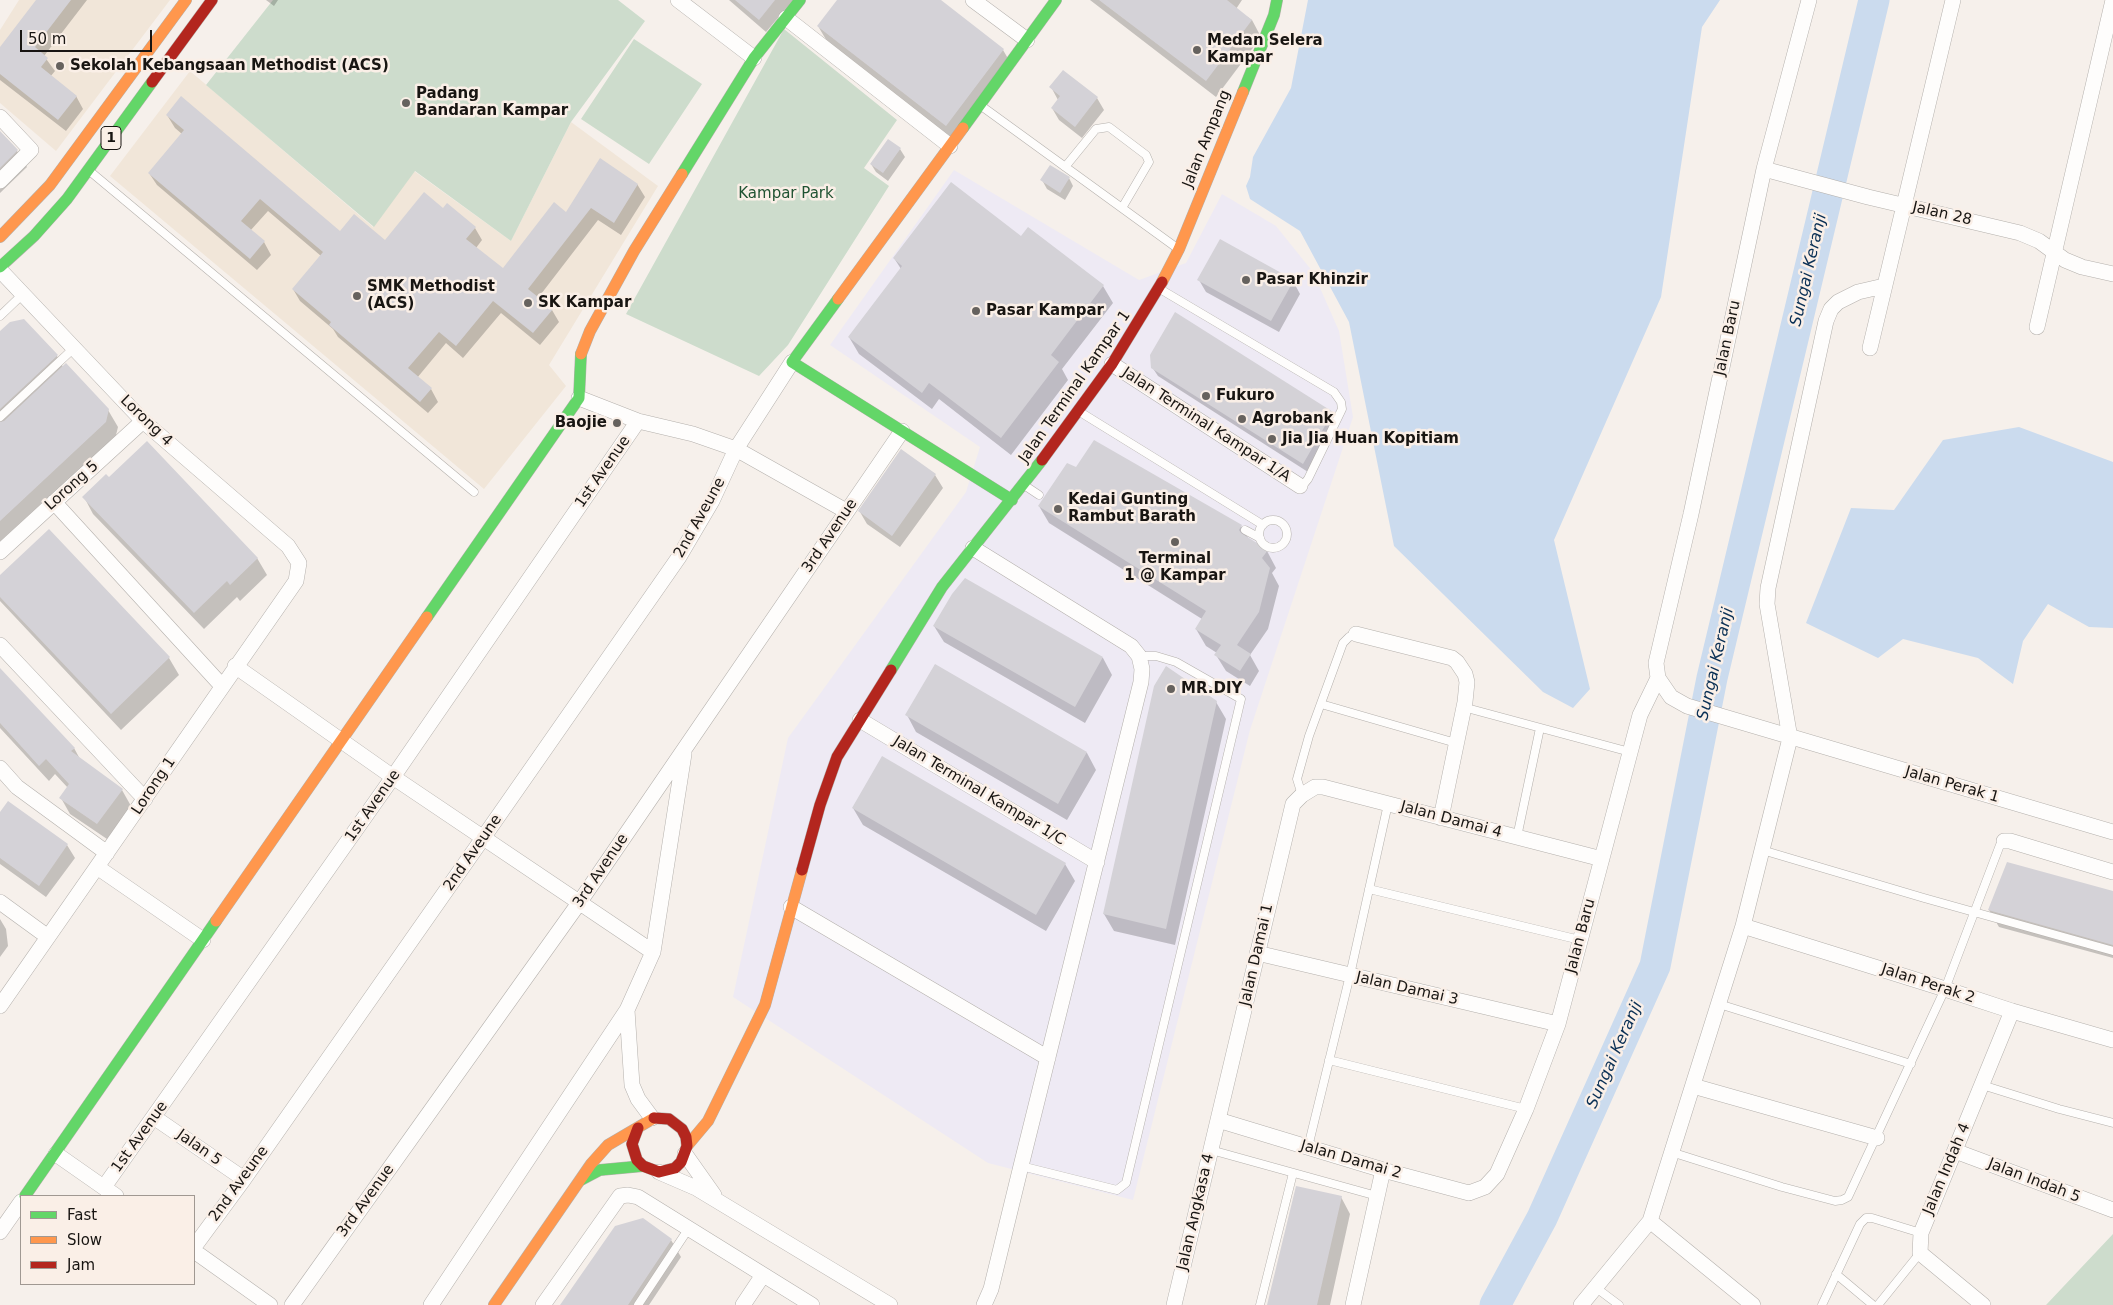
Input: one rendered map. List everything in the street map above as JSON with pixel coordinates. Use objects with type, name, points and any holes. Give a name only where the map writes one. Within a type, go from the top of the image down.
[{"type":"main road","name":"1","points":[[2,232],[50,185],[186,0]]},
{"type":"main road","name":"1","points":[[0,269],[34,236],[67,199],[212,0]]},
{"type":"main road","points":[[26,1195],[579,398],[581,354],[590,331],[634,251],[754,58],[800,0]]},
{"type":"main road","name":"Jalan Ampang","points":[[1160,288],[1179,249],[1274,15],[1277,0]]},
{"type":"main road","points":[[1012,500],[792,362],[1027,40],[1049,3]]},
{"type":"main road","name":"Jalan Terminal Kampar 1","points":[[722,1089],[766,1005],[820,805],[837,757],[942,587],[1024,485],[1079,411],[1112,364],[1160,288]]},
{"type":"main road","points":[[702,1108],[722,1089]]},
{"type":"main road","points":[[580,1180],[600,1170],[643,1166],[659,1172],[675,1168],[708,1121],[722,1089]]},
{"type":"main road","points":[[494,1305],[591,1164],[608,1145],[652,1118],[669,1119],[682,1129],[686,1150]]},
{"type":"main road","points":[[676,1123],[688,1118]]},
{"type":"main road","points":[[638,1128],[634,1135],[633,1152],[643,1166]]},
{"type":"street","points":[[678,0],[754,58]]},
{"type":"street","points":[[973,0],[1027,40]]},
{"type":"street","name":"Jalan Baru","points":[[1485,1187],[1497,1174],[1526,1109],[1558,1024],[1640,715],[1658,678],[1656,663],[1691,514],[1764,169],[1809,0]]},
{"type":"street","points":[[1870,348],[1953,0]]},
{"type":"street","points":[[2037,327],[2113,0]]},
{"type":"street","points":[[786,18],[950,146]]},
{"type":"street","points":[[0,117],[31,150],[0,181]]},
{"type":"street","name":"Jalan 28","points":[[1764,169],[1868,197],[2020,233],[2039,241],[2065,260],[2082,267],[2113,274]]},
{"type":"street","name":"Lorong 4","points":[[0,269],[143,421],[288,546],[299,563]]},
{"type":"street","points":[[1581,1305],[1650,1221],[1743,926],[1790,738],[1766,604],[1768,588],[1826,321],[1831,309],[1838,302],[1858,292],[1884,286]]},
{"type":"street","name":"2nd Aveune","points":[[195,1246],[484,838],[679,557],[712,502],[736,449],[792,362]]},
{"type":"street","name":"Jalan Terminal Kampar 1/A","points":[[1112,364],[1300,486]]},
{"type":"street","points":[[579,398],[638,421],[693,434],[736,449],[846,511]]},
{"type":"street","name":"Lorong 5","points":[[0,552],[143,421]]},
{"type":"street","name":"1st Avenue","points":[[110,1192],[155,1118],[638,421]]},
{"type":"street","name":"3rd Avenue","points":[[292,1305],[580,903],[902,431]]},
{"type":"street","points":[[54,502],[222,686]]},
{"type":"street","points":[[972,548],[1131,646],[1139,656],[1142,668],[1141,682],[1097,862],[990,1289],[984,1305]]},
{"type":"street","name":"Lorong 1","points":[[0,1006],[146,799],[296,581],[299,563]]},
{"type":"street","points":[[1356,634],[1452,658],[1465,674],[1467,682],[1464,707],[1441,818]]},
{"type":"street","points":[[0,645],[146,799]]},
{"type":"street","points":[[236,666],[393,777],[653,952]]},
{"type":"street","points":[[1658,678],[1671,697],[1687,706],[1790,738]]},
{"type":"street","name":"Jalan Terminal Kampar 1/C","points":[[860,720],[1097,862]]},
{"type":"street","name":"Jalan Perak 1","points":[[1790,738],[2113,832]]},
{"type":"street","points":[[431,1305],[627,1010],[653,952],[685,748]]},
{"type":"street","points":[[0,768],[17,787],[107,853]]},
{"type":"street","name":"Jalan Damai 4","points":[[1302,795],[1314,787],[1323,787],[1602,859]]},
{"type":"street","name":"Jalan Damai 1","points":[[1218,1120],[1293,804],[1302,795]]},
{"type":"street","points":[[2004,841],[2010,841],[2113,872]]},
{"type":"street","points":[[97,867],[203,940]]},
{"type":"street","points":[[0,902],[48,937]]},
{"type":"street","points":[[791,907],[1048,1058]]},
{"type":"street","name":"Jalan Perak 2","points":[[1743,926],[1945,988],[2012,1011],[2113,1040]]},
{"type":"street","name":"Jalan Damai 3","points":[[1257,953],[1558,1024]]},
{"type":"street","points":[[627,1010],[632,1085],[638,1099],[652,1118]]},
{"type":"street","name":"Jalan Indah 4","points":[[1920,1253],[1921,1233],[2012,1011]]},
{"type":"street","points":[[1693,1086],[1877,1138]]},
{"type":"street","name":"Jalan 5","points":[[155,1118],[244,1179]]},
{"type":"street","name":"Jalan Damai 2","points":[[1218,1120],[1383,1170],[1469,1193],[1485,1187]]},
{"type":"street","name":"Jalan Angkasa 4","points":[[1174,1305],[1218,1120]]},
{"type":"street","points":[[686,1150],[720,1202]]},
{"type":"street","name":"Jalan Indah 5","points":[[1955,1151],[2113,1210]]},
{"type":"street","points":[[56,1154],[110,1192]]},
{"type":"street","points":[[1353,1305],[1383,1170]]},
{"type":"street","points":[[659,1172],[677,1179],[720,1202],[890,1305]]},
{"type":"street","points":[[543,1305],[620,1196],[638,1197],[812,1305]]},
{"type":"street","points":[[0,1232],[20,1203]]},
{"type":"street","points":[[1650,1221],[1753,1305]]},
{"type":"street","points":[[195,1252],[270,1305]]},
{"type":"street","points":[[1920,1253],[1983,1305]]},
{"type":"street","points":[[742,1305],[763,1275]]},
{"type":"lane","points":[[979,105],[1179,249]]},
{"type":"lane","points":[[1065,167],[1096,129],[1109,127],[1146,155],[1149,162],[1122,208]]},
{"type":"lane","points":[[88,170],[474,492]]},
{"type":"lane","points":[[1160,288],[1334,392],[1341,402],[1342,409],[1311,473],[1304,485],[1300,486]]},
{"type":"lane","points":[[0,316],[23,294]]},
{"type":"lane","points":[[0,417],[74,348]]},
{"type":"lane","points":[[1079,411],[1263,525]]},
{"type":"lane","points":[[1024,485],[1038,495]]},
{"type":"lane","points":[[1245,530],[1260,538],[1263,543],[1274,548],[1280,547],[1287,538],[1287,532],[1280,522],[1274,521],[1263,525]]},
{"type":"lane","points":[[1260,538],[1263,525]]},
{"type":"lane","points":[[1302,795],[1297,779],[1309,736],[1343,643],[1348,637],[1356,634]]},
{"type":"lane","points":[[1021,1166],[1117,1190],[1126,1183],[1241,699],[1176,662],[1156,656],[1139,656]]},
{"type":"lane","points":[[1321,704],[1456,743]]},
{"type":"lane","points":[[1464,707],[1630,752]]},
{"type":"lane","points":[[1517,837],[1540,728]]},
{"type":"lane","points":[[1308,1147],[1350,975],[1388,804]]},
{"type":"lane","points":[[1671,1152],[1782,1187],[1835,1201],[1848,1197],[1945,988],[1976,912],[2000,845],[2004,841]]},
{"type":"lane","points":[[1762,850],[2113,951]]},
{"type":"lane","points":[[1369,889],[1580,940]]},
{"type":"lane","points":[[1719,1004],[1911,1064]]},
{"type":"lane","points":[[1329,1060],[1526,1109]]},
{"type":"lane","points":[[1982,1084],[2059,1109],[2113,1123]]},
{"type":"lane","points":[[1211,1150],[1377,1196]]},
{"type":"lane","points":[[1260,1305],[1293,1173]]},
{"type":"lane","points":[[1822,1305],[1860,1224],[1866,1218],[1872,1218],[1921,1233]]},
{"type":"lane","points":[[638,1305],[689,1228]]},
{"type":"lane","points":[[1878,1305],[1920,1253]]},
{"type":"lane","points":[[1836,1274],[1873,1305]]},
{"type":"lane","points":[[1595,1287],[1619,1305]]},
{"type":"shaded area","name":"Sekolah Kebangsaan Methodist (ACS)","points":[[19,0],[170,0],[56,151],[0,103],[0,30]]},
{"type":"shaded area","name":"SMK Methodist (ACS)","points":[[190,71],[373,227],[414,171],[511,241],[571,122],[658,186],[549,365],[566,386],[484,489],[110,176]]},
{"type":"shaded area","points":[[954,170],[1139,280],[1186,263],[1222,194],[1276,226],[1313,272],[1339,331],[1353,417],[1250,730],[1133,1200],[988,1163],[733,997],[788,738],[966,492],[980,447],[830,345]]},
{"type":"green space","name":"Padang Bandaran Kampar","points":[[273,0],[618,0],[645,21],[571,122],[511,241],[415,171],[374,227],[206,85]]},
{"type":"green space","name":"Kampar Park","points":[[784,29],[897,120],[864,168],[889,186],[788,345],[759,376],[626,314]]},
{"type":"green space","points":[[634,39],[702,84],[649,164],[581,119]]},
{"type":"green space","points":[[2113,1234],[2113,1305],[2046,1305]]},
{"type":"water","points":[[1308,0],[1720,0],[1702,27],[1661,297],[1554,540],[1590,689],[1573,708],[1543,692],[1394,546],[1349,322],[1300,231],[1250,199],[1246,186],[1250,177],[1253,157],[1291,88]]},
{"type":"water","points":[[2019,427],[2113,462],[2113,628],[2089,627],[2048,604],[2023,641],[2013,684],[1978,658],[1903,639],[1878,658],[1806,623],[1851,508],[1894,510],[1943,440]]},
{"type":"building","points":[[36,0],[71,0],[35,47],[48,58],[41,67],[77,96],[58,120],[0,74],[0,47]]},
{"type":"building","points":[[735,0],[775,0],[759,20]]},
{"type":"building","points":[[837,0],[941,0],[1004,49],[946,126],[817,26]]},
{"type":"building","name":"Medan Selera Kampar","points":[[1099,0],[1227,0],[1252,20],[1206,81]]},
{"type":"building","points":[[1063,70],[1098,97],[1075,127],[1051,108],[1060,96],[1049,87]]},
{"type":"building","points":[[181,96],[340,231],[354,214],[385,240],[424,192],[443,208],[447,203],[476,227],[466,239],[503,268],[554,202],[566,212],[600,158],[638,184],[614,223],[591,208],[528,289],[553,309],[533,333],[493,301],[456,346],[439,332],[408,368],[432,388],[420,402],[329,325],[331,322],[292,289],[323,252],[260,199],[241,221],[265,241],[250,259],[148,173],[184,130],[166,115]]},
{"type":"building","points":[[0,131],[18,150],[0,168]]},
{"type":"building","points":[[888,139],[901,148],[883,173],[870,164]]},
{"type":"building","points":[[1050,165],[1070,177],[1060,193],[1040,180]]},
{"type":"building","name":"Pasar Kampar","points":[[951,182],[1021,236],[1028,227],[1104,285],[1051,355],[1059,362],[1001,438],[929,383],[922,393],[848,337],[902,266],[893,258]]},
{"type":"building","name":"Pasar Khinzir","points":[[1220,239],[1294,280],[1271,321],[1197,280]]},
{"type":"building","points":[[1175,312],[1333,412],[1303,464],[1151,368],[1150,355]]},
{"type":"building","points":[[24,319],[58,355],[0,409],[0,331],[10,322]]},
{"type":"building","points":[[66,363],[109,409],[106,422],[0,521],[0,422],[4,421]]},
{"type":"building","name":"Terminal 1 @ Kampar","points":[[1094,440],[1242,525],[1239,530],[1241,533],[1268,550],[1262,558],[1270,568],[1259,612],[1237,645],[1251,654],[1240,671],[1214,655],[1221,645],[1195,629],[1206,611],[1038,506],[1067,463],[1076,467]]},
{"type":"building","points":[[147,441],[258,558],[230,585],[227,581],[194,613],[82,497],[106,474],[109,477]]},
{"type":"building","points":[[901,449],[936,474],[892,536],[858,511]]},
{"type":"building","points":[[49,529],[170,657],[111,714],[0,597],[0,575]]},
{"type":"building","points":[[965,578],[1103,657],[1075,707],[933,626],[952,594]]},
{"type":"building","points":[[935,664],[1087,752],[1058,804],[905,715]]},
{"type":"building","points":[[1166,666],[1217,701],[1166,929],[1103,914],[1154,686]]},
{"type":"building","points":[[0,668],[75,748],[71,751],[123,789],[97,824],[59,798],[69,784],[46,759],[39,766],[0,723]]},
{"type":"building","points":[[882,756],[1066,863],[1036,915],[852,808]]},
{"type":"building","points":[[8,801],[68,844],[39,886],[0,858],[0,812]]},
{"type":"building","points":[[2007,862],[2113,891],[2113,945],[1988,910]]},
{"type":"building","points":[[1296,1186],[1342,1196],[1317,1305],[1267,1305]]},
{"type":"building","points":[[643,1218],[672,1239],[628,1305],[560,1305],[615,1226]]},
{"type":"waterway","name":"Sungai Keranji","points":[[1495,1305],[1542,1218],[1655,966],[1712,678],[1874,0]]},
{"type":"traffic: fast","points":[[682,174],[754,58],[800,0]]},
{"type":"traffic: fast","points":[[963,128],[1056,0]]},
{"type":"traffic: fast","points":[[1243,92],[1274,15],[1277,0]]},
{"type":"traffic: fast","points":[[0,267],[34,236],[67,199],[152,82]]},
{"type":"traffic: fast","points":[[838,299],[792,362],[1012,500]]},
{"type":"traffic: fast","points":[[427,617],[579,398],[581,354]]},
{"type":"traffic: fast","points":[[891,670],[942,587],[1042,460]]},
{"type":"traffic: fast","points":[[26,1195],[216,921]]},
{"type":"traffic: fast","points":[[581,1180],[600,1170],[643,1166]]},
{"type":"traffic: slow","points":[[0,237],[50,185],[186,0]]},
{"type":"traffic: slow","points":[[1162,282],[1179,249],[1243,92]]},
{"type":"traffic: slow","points":[[838,299],[963,128]]},
{"type":"traffic: slow","points":[[581,354],[590,331],[634,251],[682,174]]},
{"type":"traffic: slow","points":[[216,921],[427,617]]},
{"type":"traffic: slow","points":[[687,1146],[708,1121],[765,1005],[802,870]]},
{"type":"traffic: slow","points":[[494,1305],[591,1164],[608,1145],[654,1118]]},
{"type":"traffic: jam","points":[[152,82],[212,0]]},
{"type":"traffic: jam","points":[[1042,460],[1112,364],[1162,282]]},
{"type":"traffic: jam","points":[[802,870],[820,805],[837,757],[891,670]]},
{"type":"traffic: jam","points":[[638,1128],[632,1144],[637,1160],[643,1166],[659,1172],[675,1168],[681,1162],[687,1146],[686,1137],[682,1129],[669,1119],[654,1118]]},
{"type":"place","name":"Medan Selera Kampar","points":[[1197,50]]},
{"type":"place","name":"Sekolah Kebangsaan Methodist (ACS)","points":[[60,66]]},
{"type":"place","name":"Padang Bandaran Kampar","points":[[406,103]]},
{"type":"place","name":"Pasar Khinzir","points":[[1246,280]]},
{"type":"place","name":"SMK Methodist (ACS)","points":[[357,296]]},
{"type":"place","name":"SK Kampar","points":[[528,303]]},
{"type":"place","name":"Pasar Kampar","points":[[976,311]]},
{"type":"place","name":"Fukuro","points":[[1206,396]]},
{"type":"place","name":"Agrobank","points":[[1242,419]]},
{"type":"place","name":"Baojie","points":[[617,423]]},
{"type":"place","name":"Jia Jia Huan Kopitiam","points":[[1272,439]]},
{"type":"place","name":"Kedai Gunting Rambut Barath","points":[[1058,509]]},
{"type":"place","name":"Terminal 1 @ Kampar","points":[[1175,542]]},
{"type":"place","name":"MR.DIY","points":[[1171,689]]}]
